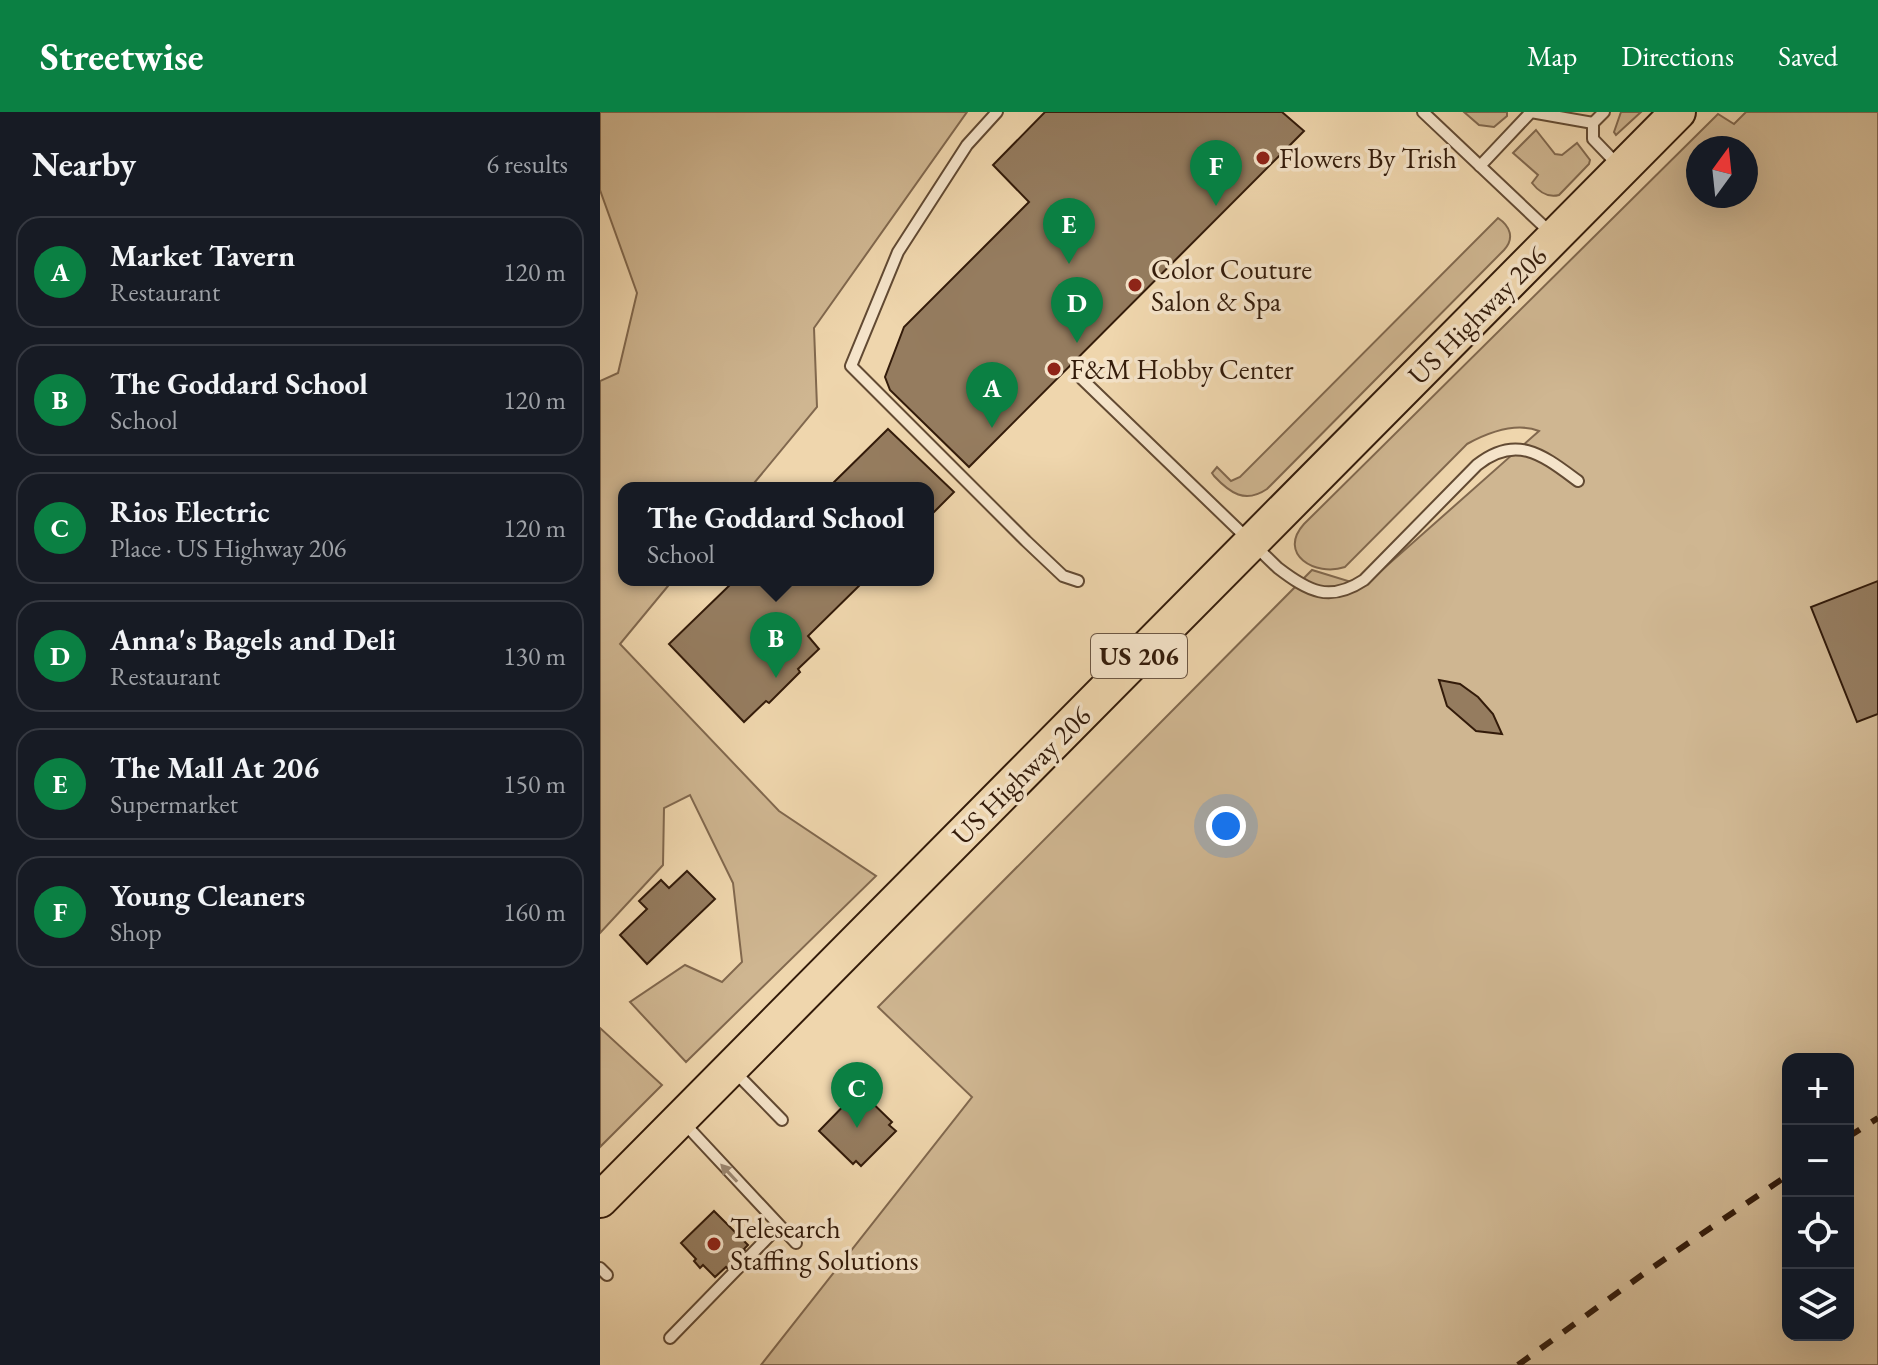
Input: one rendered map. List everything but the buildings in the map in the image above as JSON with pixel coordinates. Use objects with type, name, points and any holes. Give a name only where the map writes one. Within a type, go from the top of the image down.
[{"type":"highway","name":"US Highway 206","points":[[600,1200],[1678,112]]},
{"type":"lane","points":[[997,112],[967,145],[898,252],[851,366],[1054,567],[1069,579],[1078,581]]},
{"type":"lane","points":[[1423,112],[1555,237]]},
{"type":"lane","points":[[1480,166],[1531,112],[1593,123]]},
{"type":"lane","points":[[1604,112],[1593,123],[1593,139],[1622,169]]},
{"type":"lane","points":[[1082,379],[1278,568],[1301,586],[1317,591],[1341,591],[1364,580],[1477,465],[1493,455],[1513,449],[1532,451],[1578,481]]},
{"type":"lane","points":[[731,1067],[782,1120]]},
{"type":"lane","points":[[680,1119],[796,1243]]},
{"type":"lane","points":[[670,1338],[779,1226]]},
{"type":"shaded area","points":[[600,112],[967,112],[814,328],[817,407],[755,482],[618,482],[618,586],[668,586],[620,644],[779,811],[876,876],[686,1062],[630,1002],[685,965],[722,982],[742,962],[733,883],[690,795],[664,808],[663,865],[600,933],[600,381],[618,373],[637,293],[600,190]]},
{"type":"shaded area","points":[[1464,112],[1507,112],[1507,116],[1494,127],[1479,125]]},
{"type":"shaded area","points":[[1621,112],[1641,112],[1616,135],[1614,132]]},
{"type":"shaded area","points":[[1746,112],[1878,112],[1878,1365],[761,1365],[972,1097],[878,1007],[1312,570],[1364,586],[1539,431],[1530,428],[1503,430],[1467,444],[1345,567],[1322,569],[1312,566],[1297,553],[1297,535],[1304,524],[1686,146],[1686,208],[1758,208],[1758,136],[1696,136],[1718,114],[1734,124]]},
{"type":"shaded area","points":[[1536,130],[1555,154],[1562,155],[1577,143],[1590,160],[1559,195],[1547,195],[1538,189],[1532,183],[1538,175],[1513,153]]},
{"type":"shaded area","points":[[1498,218],[1510,232],[1504,250],[1267,489],[1245,496],[1226,487],[1214,476],[1212,473],[1217,467],[1231,481],[1240,477]]},
{"type":"shaded area","points":[[600,1028],[662,1085],[600,1147]]},
{"type":"railway","points":[[1854,1133],[1878,1118]]},
{"type":"railway","points":[[1518,1365],[1782,1179]]},
{"type":"place","name":"Flowers By Trish","points":[[1263,158]]},
{"type":"place","name":"Young Cleaners","points":[[1216,206]]},
{"type":"place","name":"The Mall At 206","points":[[1069,264]]},
{"type":"place","name":"Color Couture Salon & Spa","points":[[1135,285]]},
{"type":"place","name":"Anna's Bagels and Deli","points":[[1077,343]]},
{"type":"place","name":"F&M Hobby Center","points":[[1054,369]]},
{"type":"place","name":"Market Tavern","points":[[992,428]]},
{"type":"place","name":"The Goddard School","points":[[776,678]]},
{"type":"place","name":"Rios Electric","points":[[857,1128]]},
{"type":"place","name":"Telesearch Staffing Solutions","points":[[714,1244]]}]
